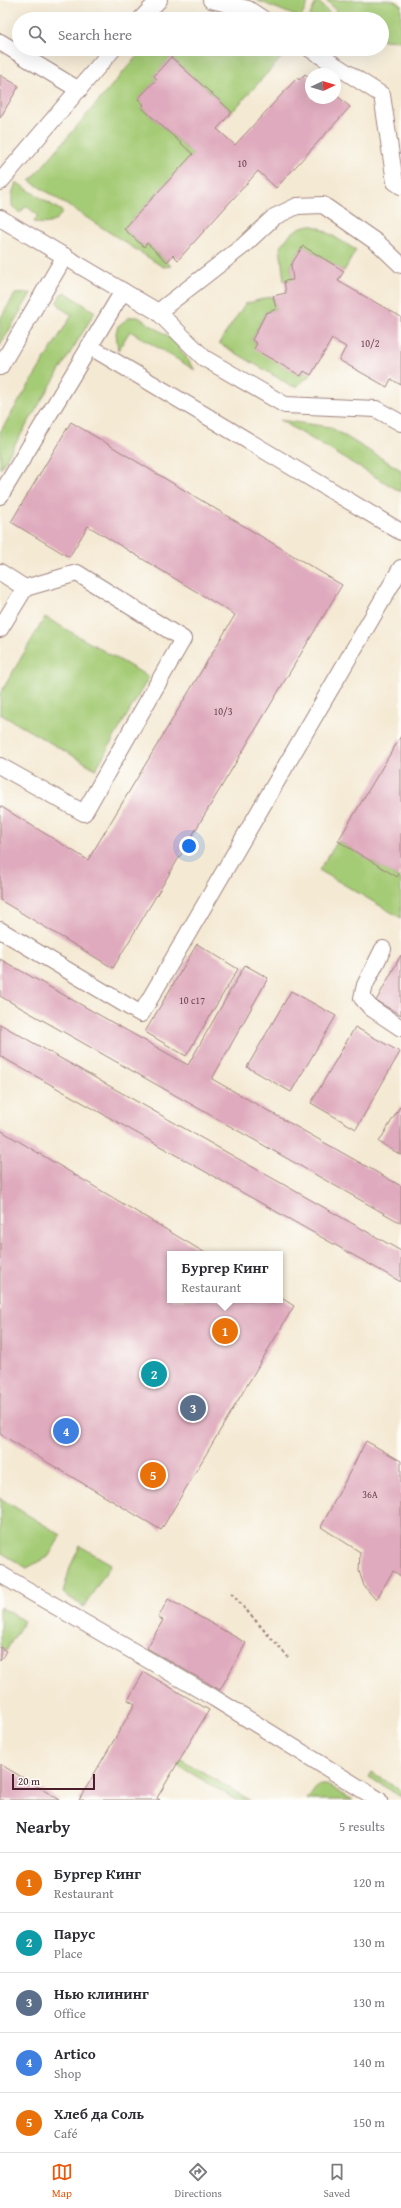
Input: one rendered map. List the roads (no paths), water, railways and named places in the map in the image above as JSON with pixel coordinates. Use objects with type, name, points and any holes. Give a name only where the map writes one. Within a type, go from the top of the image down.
[{"type":"lane","points":[[148,12],[159,0]]},
{"type":"lane","points":[[211,0],[248,9],[253,12]]},
{"type":"lane","points":[[0,42],[12,49]]},
{"type":"lane","points":[[23,56],[79,90]]},
{"type":"lane","points":[[0,182],[107,56]]},
{"type":"lane","points":[[321,56],[382,95],[395,182],[401,186]]},
{"type":"lane","points":[[158,312],[243,246],[274,217],[297,206],[323,205],[379,244],[401,265]]},
{"type":"lane","points":[[0,218],[158,312],[204,358],[285,404],[376,409],[401,424]]},
{"type":"lane","points":[[0,367],[65,256]]},
{"type":"lane","points":[[0,496],[123,291]]},
{"type":"lane","points":[[89,346],[401,532]]},
{"type":"lane","points":[[0,930],[141,1014],[401,568]]},
{"type":"lane","points":[[0,572],[25,588]]},
{"type":"lane","points":[[0,629],[25,588],[77,573],[183,639],[84,814],[0,766]]},
{"type":"lane","points":[[383,949],[365,985],[362,998],[371,1008],[401,1028]]},
{"type":"lane","points":[[0,1574],[214,1698],[379,1800]]},
{"type":"place","name":"Бургер Кинг","points":[[225,1331]]},
{"type":"place","name":"Парус","points":[[154,1374]]},
{"type":"place","name":"Нью клининг","points":[[193,1408]]},
{"type":"place","name":"Artico","points":[[66,1431]]},
{"type":"place","name":"Хлеб да Соль","points":[[153,1475]]}]
